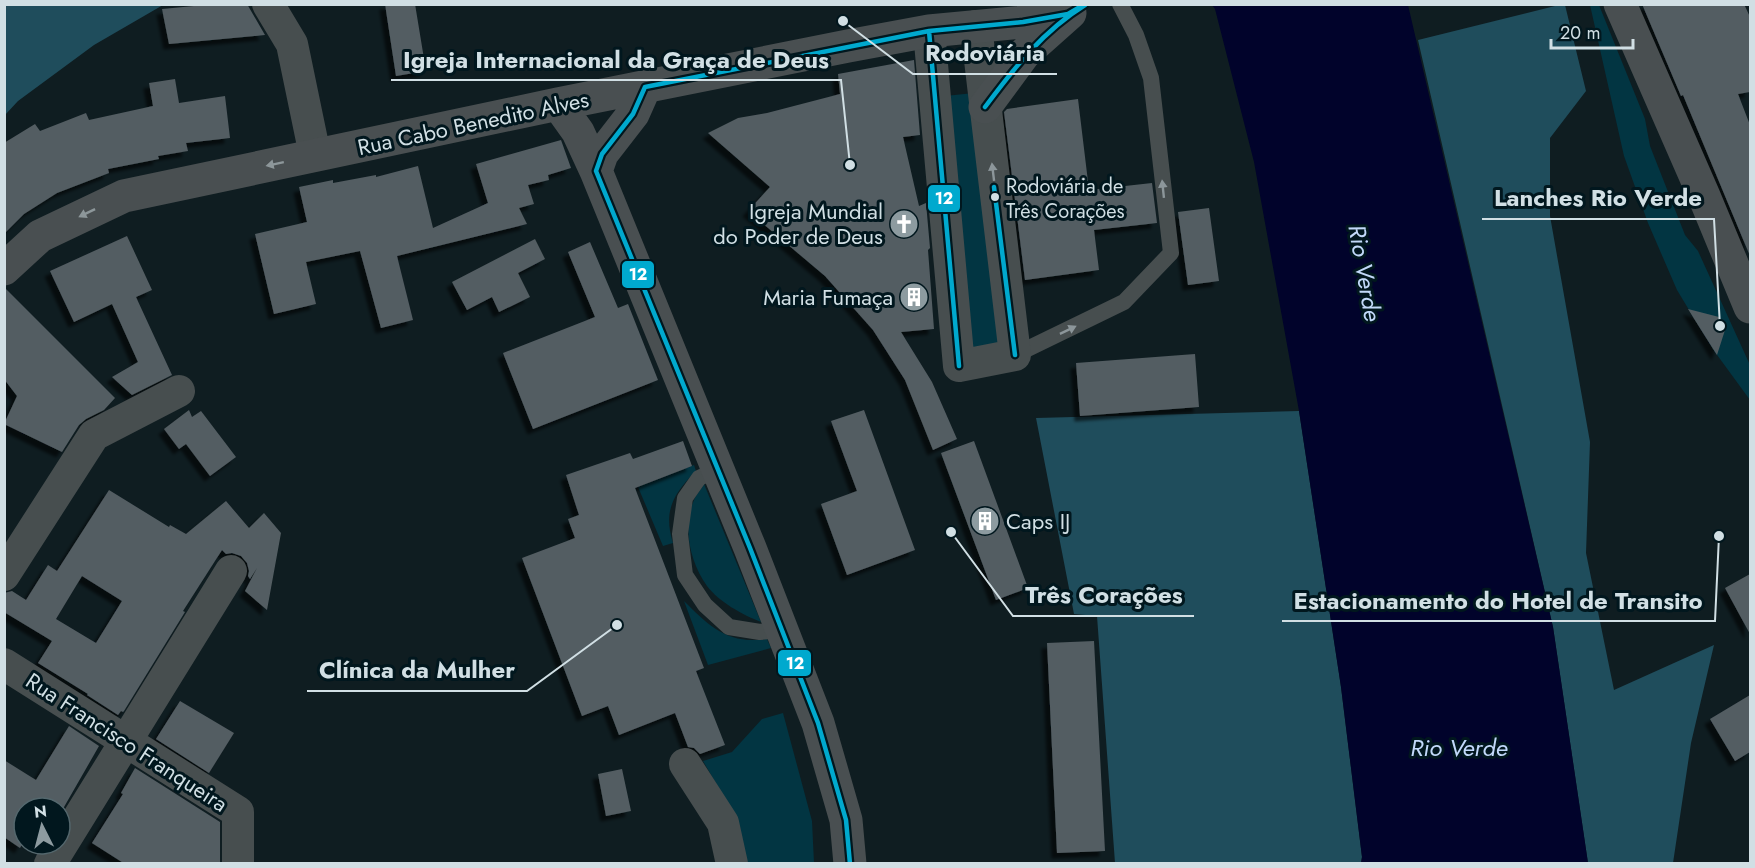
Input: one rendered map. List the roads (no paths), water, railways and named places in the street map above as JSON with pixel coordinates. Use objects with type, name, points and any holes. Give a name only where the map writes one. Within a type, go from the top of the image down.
[{"type":"main road","points":[[1620,4],[1704,196],[1743,266],[1750,306]]},
{"type":"main road","name":"Rua Cabo Benedito Alves","points":[[4,269],[40,236],[124,196],[570,102],[977,20],[1023,22],[1077,9]]},
{"type":"main road","points":[[985,107],[1024,54],[1077,9]]},
{"type":"main road","points":[[596,171],[602,154],[633,114],[645,87]]},
{"type":"main road","points":[[570,102],[617,133]]},
{"type":"main road","points":[[570,102],[578,132],[718,469],[818,723],[846,820],[850,864]]},
{"type":"street","points":[[268,4],[292,44],[315,155]]},
{"type":"street","points":[[929,31],[959,366],[1015,355],[985,107],[977,20]]},
{"type":"street","points":[[4,575],[94,435],[179,391]]},
{"type":"street","points":[[50,864],[231,571]]},
{"type":"street","name":"Rua Francisco Franqueira","points":[[4,664],[238,812],[238,864]]},
{"type":"street","points":[[685,764],[723,823],[732,864]]},
{"type":"lane","points":[[1015,355],[1124,302],[1171,254],[1151,78],[1136,35],[1120,4]]},
{"type":"lane","points":[[718,469],[699,478],[685,498],[680,534],[685,575],[705,605],[729,627],[760,632],[783,630]]},
{"type":"water","name":"Rio Verde","points":[[1212,5],[1408,5],[1553,627],[1588,863],[1361,863],[1341,687],[1299,411],[1254,162],[1215,9]]},
{"type":"place","name":"Rodoviária","points":[[843,21]]},
{"type":"place","name":"Igreja Internacional da Graça de Deus","points":[[850,165]]},
{"type":"place","name":"Rodoviária de Três Corações","points":[[995,197]]},
{"type":"place","name":"Igreja Mundial do Poder de Deus","points":[[904,224]]},
{"type":"place","name":"Maria Fumaça","points":[[914,297]]},
{"type":"place","name":"Lanches Rio Verde","points":[[1720,326]]},
{"type":"place","name":"Caps IJ","points":[[985,521]]},
{"type":"place","name":"Três Corações","points":[[951,532]]},
{"type":"place","name":"Estacionamento do Hotel de Transito","points":[[1719,536]]},
{"type":"place","name":"Clínica da Mulher","points":[[617,625]]}]
